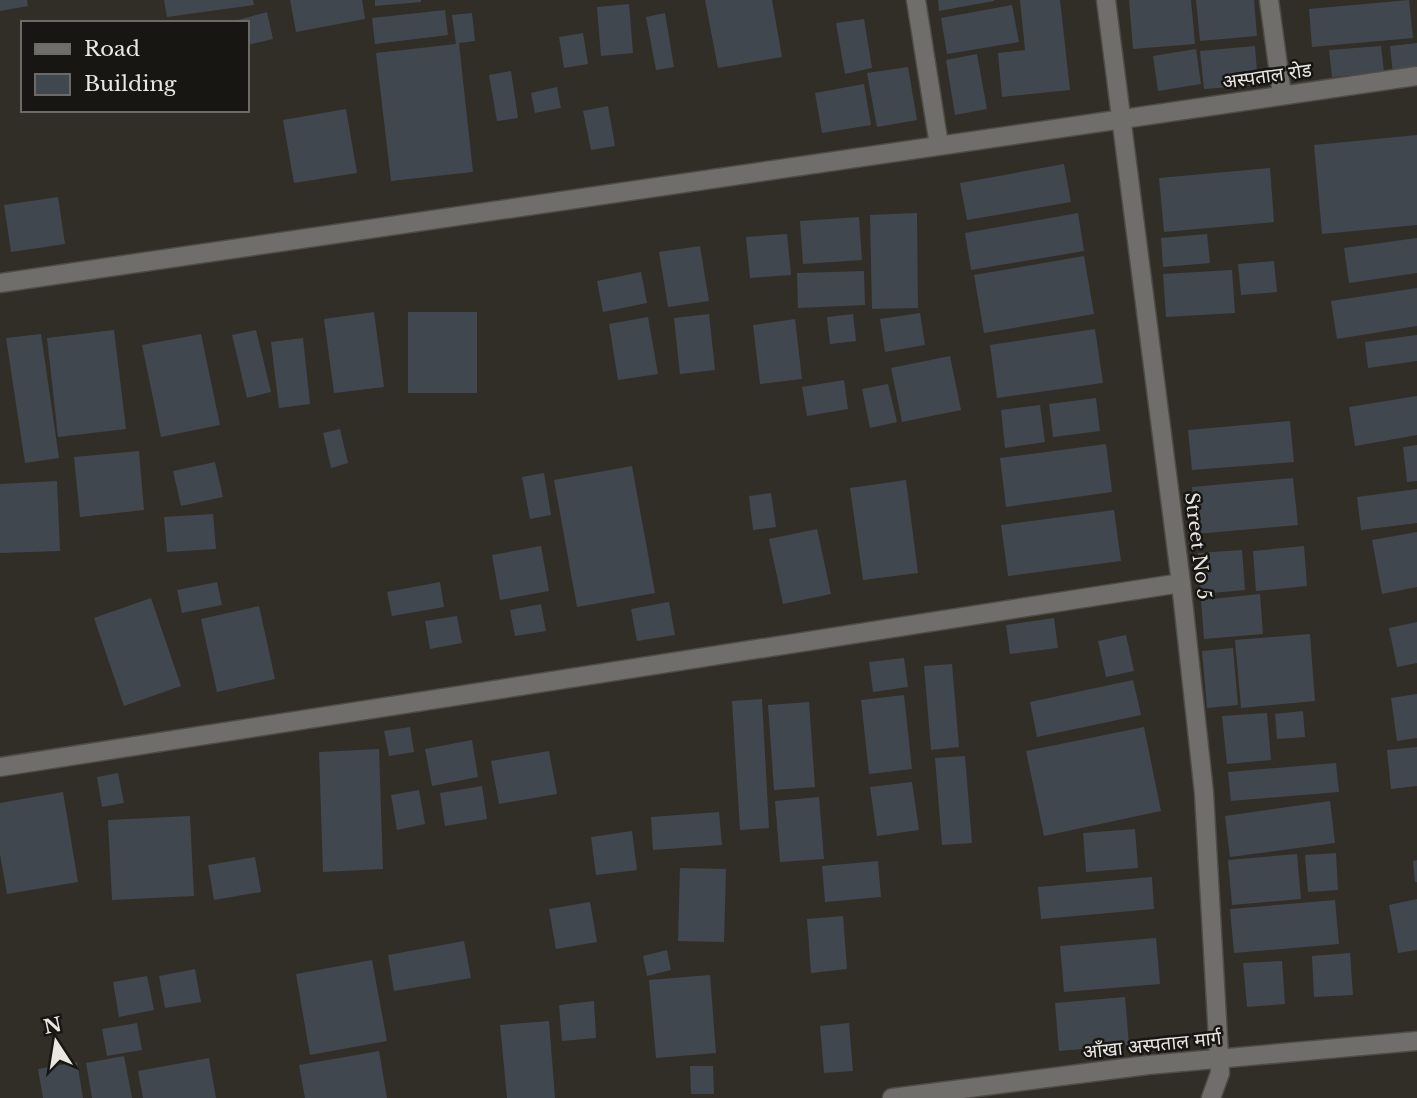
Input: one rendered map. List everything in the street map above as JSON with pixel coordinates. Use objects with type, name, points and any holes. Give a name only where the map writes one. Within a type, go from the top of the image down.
[{"type":"street","points":[[916,0],[939,145]]},
{"type":"street","name":"Street No 5","points":[[1107,0],[1181,583],[1204,793],[1220,1059],[1220,1073],[1211,1098]]},
{"type":"street","points":[[1269,0],[1282,95]]},
{"type":"street","name":"अस्पताल रोड","points":[[0,283],[1417,76]]},
{"type":"street","points":[[0,768],[1181,583]]},
{"type":"street","name":"आँखा अस्पताल मार्ग","points":[[892,1098],[1148,1065],[1417,1041]]},
{"type":"building","points":[[0,0],[27,0],[28,6],[0,11]]},
{"type":"building","points":[[164,0],[253,0],[254,5],[167,17]]},
{"type":"building","points":[[290,0],[362,0],[365,19],[296,32]]},
{"type":"building","points":[[375,0],[421,0],[421,2],[375,6]]},
{"type":"building","points":[[705,0],[772,0],[782,57],[718,68]]},
{"type":"building","points":[[938,0],[994,0],[994,1],[939,11]]},
{"type":"building","points":[[1020,0],[1060,0],[1070,90],[1002,97],[998,53],[1025,50]]},
{"type":"building","points":[[1129,0],[1191,0],[1195,44],[1133,49]]},
{"type":"building","points":[[1196,0],[1254,0],[1257,36],[1200,41]]},
{"type":"building","points":[[1409,0],[1413,38],[1312,47],[1309,9]]},
{"type":"building","points":[[629,4],[633,53],[601,56],[597,7]]},
{"type":"building","points":[[1012,5],[1019,42],[947,54],[941,18]]},
{"type":"building","points":[[445,10],[448,35],[375,44],[372,18]]},
{"type":"building","points":[[267,12],[273,39],[248,45],[248,21],[234,21]]},
{"type":"building","points":[[472,13],[475,41],[459,43],[473,172],[391,181],[376,53],[456,44],[452,15]]},
{"type":"building","points":[[665,13],[674,67],[656,70],[646,17]]},
{"type":"building","points":[[864,19],[872,68],[845,74],[836,23]]},
{"type":"building","points":[[583,33],[588,64],[564,68],[559,37]]},
{"type":"building","points":[[1417,43],[1417,72],[1393,74],[1390,46]]},
{"type":"building","points":[[1255,46],[1258,85],[1204,89],[1200,51]]},
{"type":"building","points":[[1381,46],[1384,72],[1332,77],[1329,50]]},
{"type":"building","points":[[1196,49],[1201,84],[1158,91],[1153,56]]},
{"type":"building","points":[[977,54],[987,109],[955,115],[946,60]]},
{"type":"building","points":[[908,67],[917,120],[877,127],[867,73]]},
{"type":"building","points":[[511,71],[518,118],[497,121],[489,75]]},
{"type":"building","points":[[864,84],[871,125],[822,133],[815,93]]},
{"type":"building","points":[[557,87],[561,108],[535,113],[531,93]]},
{"type":"building","points":[[608,106],[615,146],[591,150],[583,111]]},
{"type":"building","points":[[346,109],[357,173],[294,183],[283,120]]},
{"type":"building","points":[[1417,135],[1417,225],[1322,234],[1314,145]]},
{"type":"building","points":[[1064,164],[1071,202],[967,220],[960,183]]},
{"type":"building","points":[[1270,168],[1274,222],[1164,232],[1159,178]]},
{"type":"building","points":[[58,197],[65,244],[11,252],[4,205]]},
{"type":"building","points":[[917,213],[918,308],[872,309],[870,215]]},
{"type":"building","points":[[1078,213],[1084,251],[971,270],[965,233]]},
{"type":"building","points":[[859,217],[862,260],[803,264],[800,221]]},
{"type":"building","points":[[787,234],[791,275],[750,278],[746,237]]},
{"type":"building","points":[[1207,234],[1210,263],[1163,267],[1161,238]]},
{"type":"building","points":[[1417,238],[1417,273],[1349,283],[1344,248]]},
{"type":"building","points":[[700,246],[709,301],[668,307],[659,252]]},
{"type":"building","points":[[1084,256],[1094,314],[984,333],[974,275]]},
{"type":"building","points":[[1274,261],[1277,292],[1241,295],[1238,264]]},
{"type":"building","points":[[1232,270],[1235,313],[1166,317],[1163,274]]},
{"type":"building","points":[[864,271],[865,305],[798,308],[797,273]]},
{"type":"building","points":[[641,272],[647,303],[603,312],[597,281]]},
{"type":"building","points":[[1417,288],[1417,326],[1337,339],[1331,301]]},
{"type":"building","points":[[374,312],[384,387],[334,393],[324,319]]},
{"type":"building","points":[[408,312],[477,312],[477,393],[408,393]]},
{"type":"building","points":[[920,313],[925,345],[885,352],[880,319]]},
{"type":"building","points":[[709,314],[715,370],[680,374],[674,318]]},
{"type":"building","points":[[853,314],[856,341],[830,344],[827,317]]},
{"type":"building","points":[[648,317],[658,374],[618,380],[609,324]]},
{"type":"building","points":[[795,319],[802,379],[760,384],[753,325]]},
{"type":"building","points":[[1095,329],[1103,383],[997,398],[990,345]]},
{"type":"building","points":[[114,330],[126,429],[58,437],[47,338]]},
{"type":"building","points":[[256,330],[271,392],[247,398],[232,335]]},
{"type":"building","points":[[41,334],[59,458],[25,463],[6,338]]},
{"type":"building","points":[[201,334],[220,425],[161,437],[142,345]]},
{"type":"building","points":[[1417,335],[1417,361],[1368,368],[1365,342]]},
{"type":"building","points":[[303,338],[310,404],[279,408],[271,342]]},
{"type":"building","points":[[950,356],[961,410],[902,422],[891,368]]},
{"type":"building","points":[[844,380],[848,409],[807,416],[802,387]]},
{"type":"building","points":[[888,384],[897,422],[870,428],[862,389]]},
{"type":"building","points":[[1417,396],[1417,435],[1355,446],[1349,407]]},
{"type":"building","points":[[1096,398],[1100,431],[1053,437],[1049,404]]},
{"type":"building","points":[[1040,405],[1045,442],[1005,448],[1001,410]]},
{"type":"building","points":[[1290,421],[1294,462],[1192,470],[1188,430]]},
{"type":"building","points":[[340,429],[348,463],[331,468],[323,433]]},
{"type":"building","points":[[1106,444],[1112,492],[1006,507],[1000,458]]},
{"type":"building","points":[[1417,445],[1417,481],[1407,482],[1403,447]]},
{"type":"building","points":[[139,451],[144,510],[80,517],[74,457]]},
{"type":"building","points":[[215,462],[223,497],[181,506],[173,471]]},
{"type":"building","points":[[632,466],[655,593],[577,607],[554,480]]},
{"type":"building","points":[[544,473],[551,515],[530,519],[522,477]]},
{"type":"building","points":[[1293,478],[1298,525],[1196,534],[1192,487]]},
{"type":"building","points":[[906,480],[918,573],[863,580],[850,488]]},
{"type":"building","points":[[57,481],[60,551],[0,553],[0,484]]},
{"type":"building","points":[[1417,489],[1417,523],[1361,530],[1357,497]]},
{"type":"building","points":[[771,493],[776,527],[753,530],[749,496]]},
{"type":"building","points":[[1114,510],[1121,561],[1008,576],[1001,525]]},
{"type":"building","points":[[213,514],[216,549],[167,552],[164,517]]},
{"type":"building","points":[[817,529],[831,594],[783,604],[769,539]]},
{"type":"building","points":[[1417,532],[1417,587],[1382,594],[1372,540]]},
{"type":"building","points":[[541,546],[549,591],[500,600],[492,555]]},
{"type":"building","points":[[1304,546],[1307,586],[1256,591],[1253,551]]},
{"type":"building","points":[[1242,550],[1245,590],[1201,594],[1198,553]]},
{"type":"building","points":[[217,582],[222,605],[182,613],[177,590]]},
{"type":"building","points":[[440,582],[444,607],[392,616],[387,592]]},
{"type":"building","points":[[1260,594],[1263,634],[1204,639],[1201,600]]},
{"type":"building","points":[[151,598],[181,686],[124,706],[94,618]]},
{"type":"building","points":[[669,602],[675,635],[637,641],[631,609]]},
{"type":"building","points":[[541,604],[546,631],[515,636],[510,610]]},
{"type":"building","points":[[259,606],[275,679],[217,692],[201,619]]},
{"type":"building","points":[[457,616],[462,643],[430,649],[425,621]]},
{"type":"building","points":[[1054,618],[1058,648],[1010,654],[1006,625]]},
{"type":"building","points":[[1417,622],[1417,663],[1397,667],[1389,628]]},
{"type":"building","points":[[1310,634],[1315,701],[1241,708],[1235,640]]},
{"type":"building","points":[[1126,635],[1134,671],[1106,677],[1098,641]]},
{"type":"building","points":[[1233,648],[1238,705],[1207,708],[1202,651]]},
{"type":"building","points":[[904,658],[908,687],[873,692],[869,662]]},
{"type":"building","points":[[952,664],[959,747],[931,750],[924,666]]},
{"type":"building","points":[[1133,680],[1141,715],[1037,737],[1030,702]]},
{"type":"building","points":[[1417,694],[1417,738],[1397,741],[1391,698]]},
{"type":"building","points":[[904,695],[912,769],[869,774],[861,700]]},
{"type":"building","points":[[762,699],[769,828],[740,830],[732,701]]},
{"type":"building","points":[[809,702],[815,787],[774,790],[768,705]]},
{"type":"building","points":[[1303,711],[1305,737],[1277,739],[1275,714]]},
{"type":"building","points":[[1267,713],[1271,760],[1227,764],[1222,716]]},
{"type":"building","points":[[410,727],[414,752],[389,756],[384,731]]},
{"type":"building","points":[[1144,727],[1161,811],[1044,836],[1026,751]]},
{"type":"building","points":[[472,740],[478,777],[432,786],[425,749]]},
{"type":"building","points":[[1417,747],[1417,786],[1391,789],[1387,750]]},
{"type":"building","points":[[379,749],[383,869],[323,872],[319,752]]},
{"type":"building","points":[[549,751],[557,794],[499,804],[491,761]]},
{"type":"building","points":[[965,756],[972,843],[942,845],[935,758]]},
{"type":"building","points":[[1336,763],[1339,792],[1231,801],[1228,772]]},
{"type":"building","points":[[118,773],[124,803],[102,807],[97,777]]},
{"type":"building","points":[[912,782],[919,830],[877,836],[870,787]]},
{"type":"building","points":[[482,786],[487,819],[445,826],[440,793]]},
{"type":"building","points":[[419,790],[425,824],[397,830],[391,795]]},
{"type":"building","points":[[63,792],[78,882],[7,894],[0,854],[0,803]]},
{"type":"building","points":[[819,797],[824,859],[780,862],[775,801]]},
{"type":"building","points":[[1330,801],[1335,843],[1230,857],[1225,816]]},
{"type":"building","points":[[719,812],[722,845],[653,850],[651,817]]},
{"type":"building","points":[[190,816],[194,896],[112,900],[108,820]]},
{"type":"building","points":[[1135,829],[1138,868],[1086,872],[1083,833]]},
{"type":"building","points":[[632,831],[637,870],[596,875],[591,837]]},
{"type":"building","points":[[1336,853],[1338,890],[1308,892],[1305,855]]},
{"type":"building","points":[[1297,854],[1301,899],[1232,905],[1228,860]]},
{"type":"building","points":[[255,857],[261,892],[214,900],[208,865]]},
{"type":"building","points":[[1417,860],[1417,882],[1415,882],[1413,861]]},
{"type":"building","points":[[878,861],[881,897],[825,902],[822,866]]},
{"type":"building","points":[[680,868],[726,869],[724,942],[678,941]]},
{"type":"building","points":[[1152,877],[1154,909],[1041,919],[1038,887]]},
{"type":"building","points":[[1417,899],[1417,950],[1398,953],[1389,905]]},
{"type":"building","points":[[1335,900],[1339,944],[1234,953],[1230,909]]},
{"type":"building","points":[[590,902],[597,942],[556,949],[549,909]]},
{"type":"building","points":[[843,916],[847,969],[811,973],[807,919]]},
{"type":"building","points":[[1156,938],[1160,984],[1064,992],[1060,946]]},
{"type":"building","points":[[464,941],[471,978],[394,991],[388,955]]},
{"type":"building","points":[[667,950],[671,970],[647,976],[643,956]]},
{"type":"building","points":[[1350,953],[1353,995],[1314,997],[1312,956]]},
{"type":"building","points":[[372,960],[387,1041],[310,1055],[296,974]]},
{"type":"building","points":[[1282,961],[1285,1004],[1247,1007],[1243,963]]},
{"type":"building","points":[[195,969],[201,1002],[165,1008],[159,976]]},
{"type":"building","points":[[710,975],[716,1053],[656,1058],[649,980]]},
{"type":"building","points":[[147,976],[154,1010],[119,1017],[113,982]]},
{"type":"building","points":[[1125,997],[1129,1045],[1059,1051],[1055,1003]]},
{"type":"building","points":[[594,1001],[596,1038],[562,1041],[559,1005]]},
{"type":"building","points":[[549,1021],[555,1098],[507,1098],[500,1025]]},
{"type":"building","points":[[137,1023],[142,1050],[107,1056],[102,1029]]},
{"type":"building","points":[[849,1023],[853,1071],[824,1073],[820,1026]]},
{"type":"building","points":[[379,1051],[387,1098],[305,1098],[299,1065]]},
{"type":"building","points":[[124,1056],[132,1098],[92,1098],[86,1063]]},
{"type":"building","points":[[209,1058],[216,1098],[143,1098],[138,1071]]},
{"type":"building","points":[[77,1062],[83,1098],[43,1098],[38,1069]]},
{"type":"building","points":[[690,1066],[713,1066],[714,1094],[691,1094]]}]
